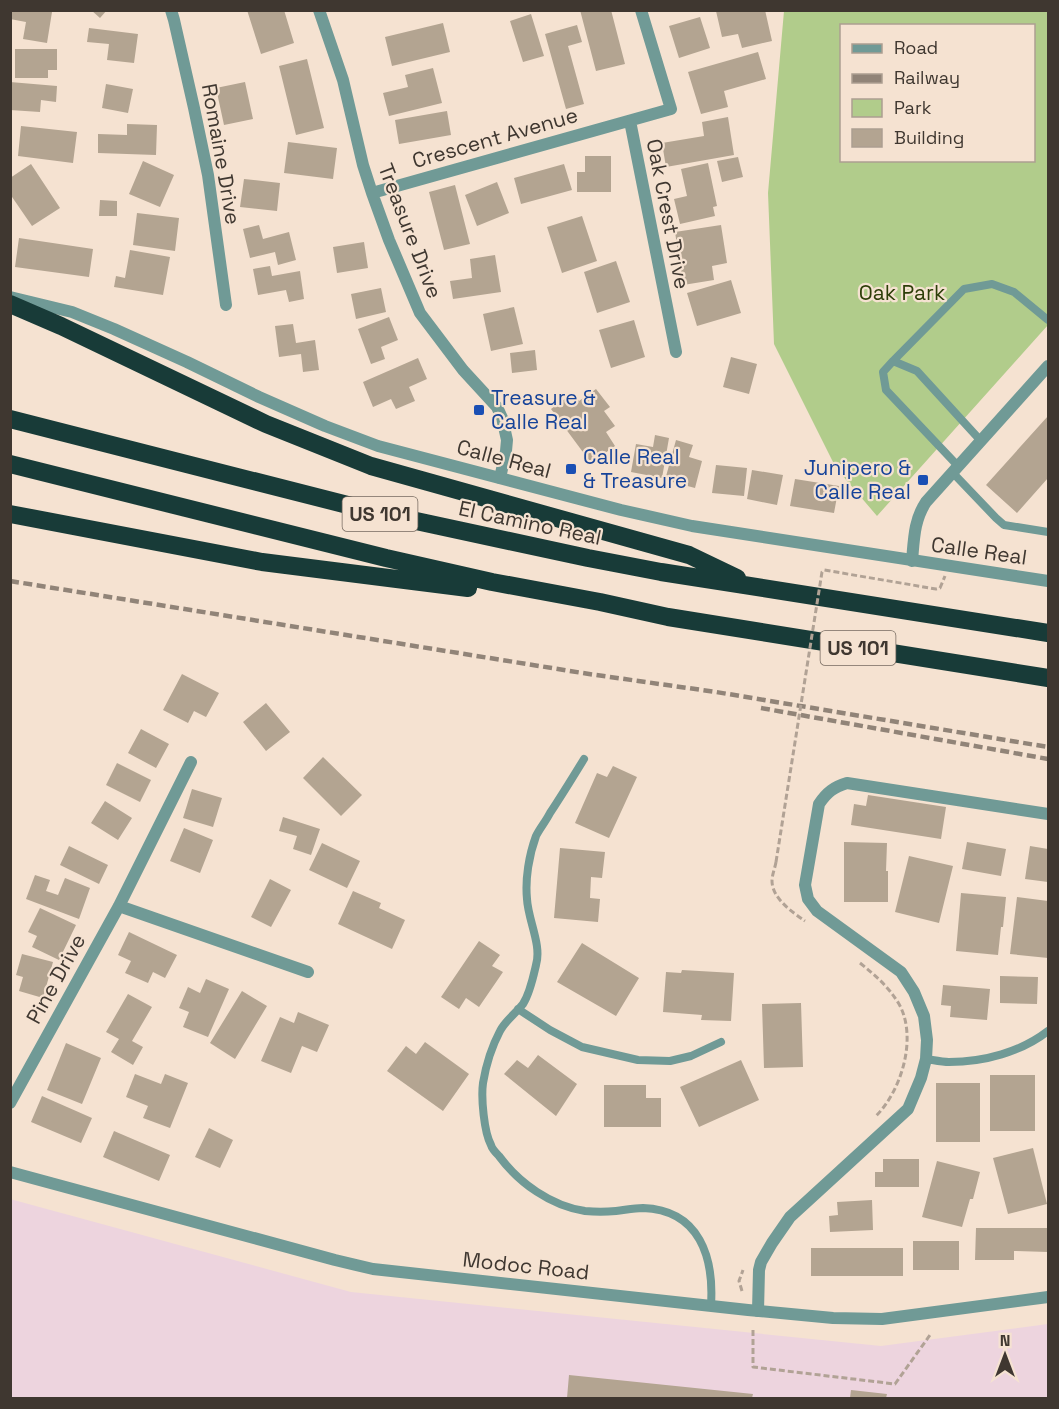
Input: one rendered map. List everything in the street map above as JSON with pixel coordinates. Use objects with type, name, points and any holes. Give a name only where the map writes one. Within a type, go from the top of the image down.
[{"type":"highway","points":[[10,304],[257,420],[318,446],[371,466],[689,555],[755,586]]},
{"type":"highway","name":"El Camino Real","points":[[10,419],[389,516],[588,558],[661,572],[1048,633]]},
{"type":"highway","name":"US 101","points":[[10,464],[386,558],[492,582],[668,617],[1048,678]]},
{"type":"highway","points":[[10,514],[262,562],[445,584],[668,617]]},
{"type":"street","name":"Romaine Drive","points":[[171,10],[208,176],[226,305]]},
{"type":"street","name":"Treasure Drive","points":[[319,10],[343,80],[372,193],[420,313],[463,369],[497,407],[502,417],[507,440],[500,478]]},
{"type":"street","name":"Oak Crest Drive","points":[[641,10],[670,109],[630,121],[676,352]]},
{"type":"street","name":"Crescent Avenue","points":[[372,193],[630,121]]},
{"type":"street","name":"Calle Real","points":[[10,297],[72,312],[114,329],[270,402],[367,442],[621,510],[692,526],[1048,581]]},
{"type":"street","points":[[912,561],[915,529],[919,513],[926,502],[1048,366]]},
{"type":"street","name":"Pine Drive","points":[[10,1103],[118,906],[191,762]]},
{"type":"street","points":[[758,1311],[759,1270],[772,1243],[790,1218],[908,1109],[926,1059],[927,1040],[924,1016],[914,992],[901,972],[816,911],[808,899],[805,885],[819,804],[826,793],[847,783],[1048,814]]},
{"type":"street","points":[[118,906],[308,972]]},
{"type":"street","name":"Modoc Road","points":[[10,1172],[373,1269],[833,1318],[882,1318],[1048,1298]]},
{"type":"lane","points":[[1048,320],[1014,292],[992,284],[964,289],[883,372],[886,390],[996,518],[1004,525],[1048,532]]},
{"type":"lane","points":[[893,361],[916,371],[981,441]]},
{"type":"lane","points":[[584,759],[536,836],[528,866],[526,899],[538,960],[524,1002],[501,1029],[489,1055],[483,1085],[484,1118],[491,1146],[508,1169],[550,1200],[586,1211],[613,1212],[640,1208],[652,1209],[674,1215],[693,1228],[707,1256],[712,1285],[711,1305]]},
{"type":"lane","points":[[518,1009],[582,1047],[638,1060],[670,1061],[691,1056],[721,1042]]},
{"type":"lane","points":[[926,1059],[950,1062],[984,1058],[1015,1050],[1047,1034]]},
{"type":"path","points":[[805,921],[786,908],[774,890],[772,882],[822,572],[824,570],[936,589],[940,588],[945,576]]},
{"type":"path","points":[[859,962],[884,982],[895,998],[900,1006],[907,1033],[906,1054],[901,1074],[892,1096],[872,1119]]},
{"type":"path","points":[[742,1291],[739,1281],[745,1264]]},
{"type":"path","points":[[753,1330],[753,1367],[895,1384],[930,1335]]},
{"type":"shaded area","points":[[10,1199],[351,1292],[881,1346],[1048,1324],[1048,1398],[11,1398]]},
{"type":"green space","name":"Oak Park","points":[[784,11],[1048,11],[1048,325],[877,516],[836,468],[774,344],[768,193]]},
{"type":"building","points":[[10,10],[52,12],[47,43],[23,39],[26,22],[10,19]]},
{"type":"building","points":[[91,10],[107,10],[100,18]]},
{"type":"building","points":[[247,10],[284,10],[294,43],[261,54]]},
{"type":"building","points":[[580,10],[611,10],[625,64],[596,71]]},
{"type":"building","points":[[765,10],[772,41],[742,48],[738,34],[722,37],[716,11]]},
{"type":"building","points":[[531,14],[544,56],[523,62],[510,21]]},
{"type":"building","points":[[700,17],[710,48],[679,58],[669,26]]},
{"type":"building","points":[[443,23],[450,52],[392,66],[385,37]]},
{"type":"building","points":[[577,25],[582,42],[568,46],[584,104],[566,109],[545,34]]},
{"type":"building","points":[[89,28],[138,34],[134,63],[107,60],[109,44],[87,42]]},
{"type":"building","points":[[15,49],[57,49],[57,70],[48,70],[48,78],[15,78]]},
{"type":"building","points":[[758,52],[766,79],[724,91],[728,107],[701,114],[688,72]]},
{"type":"building","points":[[307,59],[324,128],[296,135],[279,66]]},
{"type":"building","points":[[433,68],[442,103],[389,116],[383,93],[408,87],[405,75]]},
{"type":"building","points":[[10,82],[57,86],[56,102],[41,100],[40,112],[10,110]]},
{"type":"building","points":[[245,82],[253,119],[224,125],[216,88]]},
{"type":"building","points":[[106,84],[133,89],[128,113],[102,108]]},
{"type":"building","points":[[447,111],[451,135],[399,144],[395,120]]},
{"type":"building","points":[[728,117],[734,155],[666,167],[662,143],[704,136],[702,122]]},
{"type":"building","points":[[127,124],[157,125],[156,155],[98,153],[98,134],[127,135]]},
{"type":"building","points":[[21,126],[77,132],[73,163],[18,156]]},
{"type":"building","points":[[288,142],[337,148],[333,179],[284,173]]},
{"type":"building","points":[[585,156],[611,156],[611,192],[577,192],[577,172],[585,172]]},
{"type":"building","points":[[738,157],[743,177],[722,182],[717,161]]},
{"type":"building","points":[[143,161],[174,175],[160,207],[129,194]]},
{"type":"building","points":[[708,163],[717,206],[713,207],[715,216],[680,224],[674,199],[687,196],[681,169]]},
{"type":"building","points":[[31,164],[60,208],[32,226],[10,194],[10,178]]},
{"type":"building","points":[[564,164],[572,190],[521,204],[514,178]]},
{"type":"building","points":[[244,179],[280,183],[277,211],[240,207]]},
{"type":"building","points":[[497,182],[509,213],[477,226],[465,195]]},
{"type":"building","points":[[455,185],[470,244],[444,250],[429,192]]},
{"type":"building","points":[[100,200],[117,201],[117,216],[99,216]]},
{"type":"building","points":[[137,213],[179,218],[175,251],[133,245]]},
{"type":"building","points":[[582,216],[597,261],[562,273],[547,227]]},
{"type":"building","points":[[259,225],[263,239],[289,232],[296,260],[278,265],[275,252],[250,258],[243,229]]},
{"type":"building","points":[[721,225],[727,263],[712,266],[714,280],[683,285],[675,232]]},
{"type":"building","points":[[19,238],[93,249],[89,277],[15,267]]},
{"type":"building","points":[[364,242],[368,268],[337,273],[333,247]]},
{"type":"building","points":[[130,250],[170,257],[163,295],[114,287],[116,276],[125,278]]},
{"type":"building","points":[[495,255],[501,292],[453,299],[450,281],[472,278],[470,259]]},
{"type":"building","points":[[616,261],[630,302],[597,313],[584,272]]},
{"type":"building","points":[[270,266],[272,276],[300,271],[304,299],[289,302],[286,290],[258,295],[253,269]]},
{"type":"building","points":[[731,280],[741,313],[697,326],[687,293]]},
{"type":"building","points":[[381,288],[386,312],[356,319],[351,294]]},
{"type":"building","points":[[514,307],[523,344],[491,351],[483,314]]},
{"type":"building","points":[[389,317],[398,340],[381,347],[385,359],[371,364],[358,329]]},
{"type":"building","points":[[634,320],[645,357],[611,368],[599,330]]},
{"type":"building","points":[[293,324],[296,343],[315,340],[319,370],[303,372],[301,354],[279,357],[275,326]]},
{"type":"building","points":[[535,350],[537,370],[512,373],[510,353]]},
{"type":"building","points":[[731,357],[757,364],[749,394],[723,387]]},
{"type":"building","points":[[418,358],[427,379],[409,387],[415,401],[396,409],[391,399],[373,407],[363,382]]},
{"type":"building","points":[[596,389],[610,407],[604,411],[615,426],[606,432],[615,446],[591,463],[551,409],[573,393],[579,401]]},
{"type":"building","points":[[1048,416],[1048,478],[1017,513],[986,485]]},
{"type":"building","points":[[655,435],[669,438],[662,478],[631,472],[636,444],[653,447]]},
{"type":"building","points":[[676,440],[693,445],[689,457],[702,461],[695,488],[665,480]]},
{"type":"building","points":[[716,465],[747,468],[744,496],[712,493]]},
{"type":"building","points":[[752,470],[783,475],[777,505],[747,499]]},
{"type":"building","points":[[795,479],[839,486],[834,513],[790,506]]},
{"type":"building","points":[[182,674],[219,693],[206,717],[194,711],[188,723],[163,710]]},
{"type":"building","points":[[266,703],[290,732],[266,751],[243,722]]},
{"type":"building","points":[[141,729],[169,744],[156,768],[128,753]]},
{"type":"building","points":[[323,757],[362,795],[341,816],[303,778]]},
{"type":"building","points":[[117,763],[151,780],[140,802],[106,785]]},
{"type":"building","points":[[613,766],[637,777],[609,838],[575,823],[597,773],[607,777]]},
{"type":"building","points":[[192,789],[222,798],[213,827],[183,818]]},
{"type":"building","points":[[868,795],[946,807],[941,839],[851,825],[854,804],[866,806]]},
{"type":"building","points":[[105,801],[132,818],[118,840],[91,823]]},
{"type":"building","points":[[283,817],[320,829],[311,855],[293,849],[297,836],[279,831]]},
{"type":"building","points":[[184,828],[213,840],[200,873],[170,861]]},
{"type":"building","points":[[844,842],[887,843],[888,902],[844,902]]},
{"type":"building","points":[[967,842],[1006,849],[1001,876],[962,869]]},
{"type":"building","points":[[322,843],[360,861],[347,888],[309,870]]},
{"type":"building","points":[[69,846],[108,865],[99,884],[60,865]]},
{"type":"building","points":[[1030,846],[1048,849],[1048,882],[1025,879]]},
{"type":"building","points":[[560,848],[605,852],[602,878],[591,877],[590,898],[600,899],[598,922],[554,918]]},
{"type":"building","points":[[909,856],[953,866],[939,923],[895,912]]},
{"type":"building","points":[[35,875],[50,880],[46,891],[58,895],[65,878],[90,888],[79,919],[26,899]]},
{"type":"building","points":[[270,879],[291,890],[271,927],[251,917]]},
{"type":"building","points":[[353,891],[381,903],[379,908],[405,920],[392,949],[338,924]]},
{"type":"building","points":[[961,893],[1006,897],[998,955],[956,951]]},
{"type":"building","points":[[1017,897],[1048,901],[1048,958],[1010,954]]},
{"type":"building","points":[[40,908],[76,925],[59,960],[32,947],[37,936],[28,932]]},
{"type":"building","points":[[129,932],[177,955],[165,978],[153,972],[148,983],[125,973],[131,961],[118,955]]},
{"type":"building","points":[[479,941],[500,955],[492,966],[503,972],[479,1007],[466,998],[459,1009],[441,997]]},
{"type":"building","points":[[582,943],[639,978],[616,1016],[557,982]]},
{"type":"building","points":[[22,954],[53,962],[43,998],[19,991],[23,977],[16,975]]},
{"type":"building","points":[[682,970],[734,973],[731,1021],[701,1020],[702,1015],[663,1012],[666,972],[681,973]]},
{"type":"building","points":[[1000,976],[1038,977],[1037,1004],[1000,1003]]},
{"type":"building","points":[[206,979],[229,989],[208,1037],[183,1027],[189,1012],[179,1008],[188,987],[200,993]]},
{"type":"building","points":[[943,985],[990,989],[987,1020],[950,1017],[951,1006],[941,1005]]},
{"type":"building","points":[[242,991],[267,1006],[235,1059],[210,1043]]},
{"type":"building","points":[[128,994],[152,1007],[132,1041],[143,1047],[133,1065],[111,1052],[119,1039],[106,1032]]},
{"type":"building","points":[[801,1003],[803,1067],[764,1068],[762,1004]]},
{"type":"building","points":[[298,1012],[329,1025],[317,1052],[302,1046],[291,1073],[261,1061],[280,1017],[294,1023]]},
{"type":"building","points":[[425,1042],[469,1074],[443,1111],[387,1071],[406,1046],[416,1054]]},
{"type":"building","points":[[66,1043],[101,1058],[82,1104],[47,1090]]},
{"type":"building","points":[[538,1055],[577,1084],[556,1116],[504,1074],[517,1060],[528,1068]]},
{"type":"building","points":[[741,1060],[759,1100],[699,1127],[680,1087]]},
{"type":"building","points":[[135,1074],[161,1084],[165,1074],[188,1083],[170,1128],[143,1118],[148,1106],[126,1097]]},
{"type":"building","points":[[990,1075],[1035,1075],[1035,1131],[990,1131]]},
{"type":"building","points":[[936,1083],[980,1083],[980,1142],[936,1142]]},
{"type":"building","points":[[604,1085],[646,1085],[646,1098],[661,1098],[661,1127],[604,1127]]},
{"type":"building","points":[[42,1096],[92,1118],[81,1143],[31,1122]]},
{"type":"building","points":[[209,1128],[233,1140],[220,1168],[195,1157]]},
{"type":"building","points":[[114,1131],[170,1155],[159,1181],[103,1157]]},
{"type":"building","points":[[1033,1148],[1047,1204],[1008,1214],[993,1158]]},
{"type":"building","points":[[883,1159],[919,1159],[919,1187],[875,1187],[875,1172],[883,1172]]},
{"type":"building","points":[[937,1161],[980,1172],[962,1227],[922,1217]]},
{"type":"building","points":[[872,1200],[873,1230],[830,1232],[829,1216],[838,1215],[837,1202]]},
{"type":"building","points":[[976,1228],[1048,1228],[1048,1252],[1014,1251],[1014,1260],[975,1260]]},
{"type":"building","points":[[913,1241],[959,1241],[959,1270],[913,1270]]},
{"type":"building","points":[[811,1248],[903,1248],[903,1276],[811,1276]]},
{"type":"building","points":[[569,1375],[753,1394],[752,1398],[567,1398]]},
{"type":"building","points":[[851,1390],[887,1394],[886,1398],[850,1398]]},
{"type":"railway","points":[[10,581],[589,674],[716,692],[1048,747]]},
{"type":"railway","points":[[761,708],[1048,759]]},
{"type":"place","name":"Treasure & Calle Real","points":[[479,410]]},
{"type":"place","name":"Calle Real & Treasure","points":[[571,469]]},
{"type":"place","name":"Junipero & Calle Real","points":[[923,480]]}]
